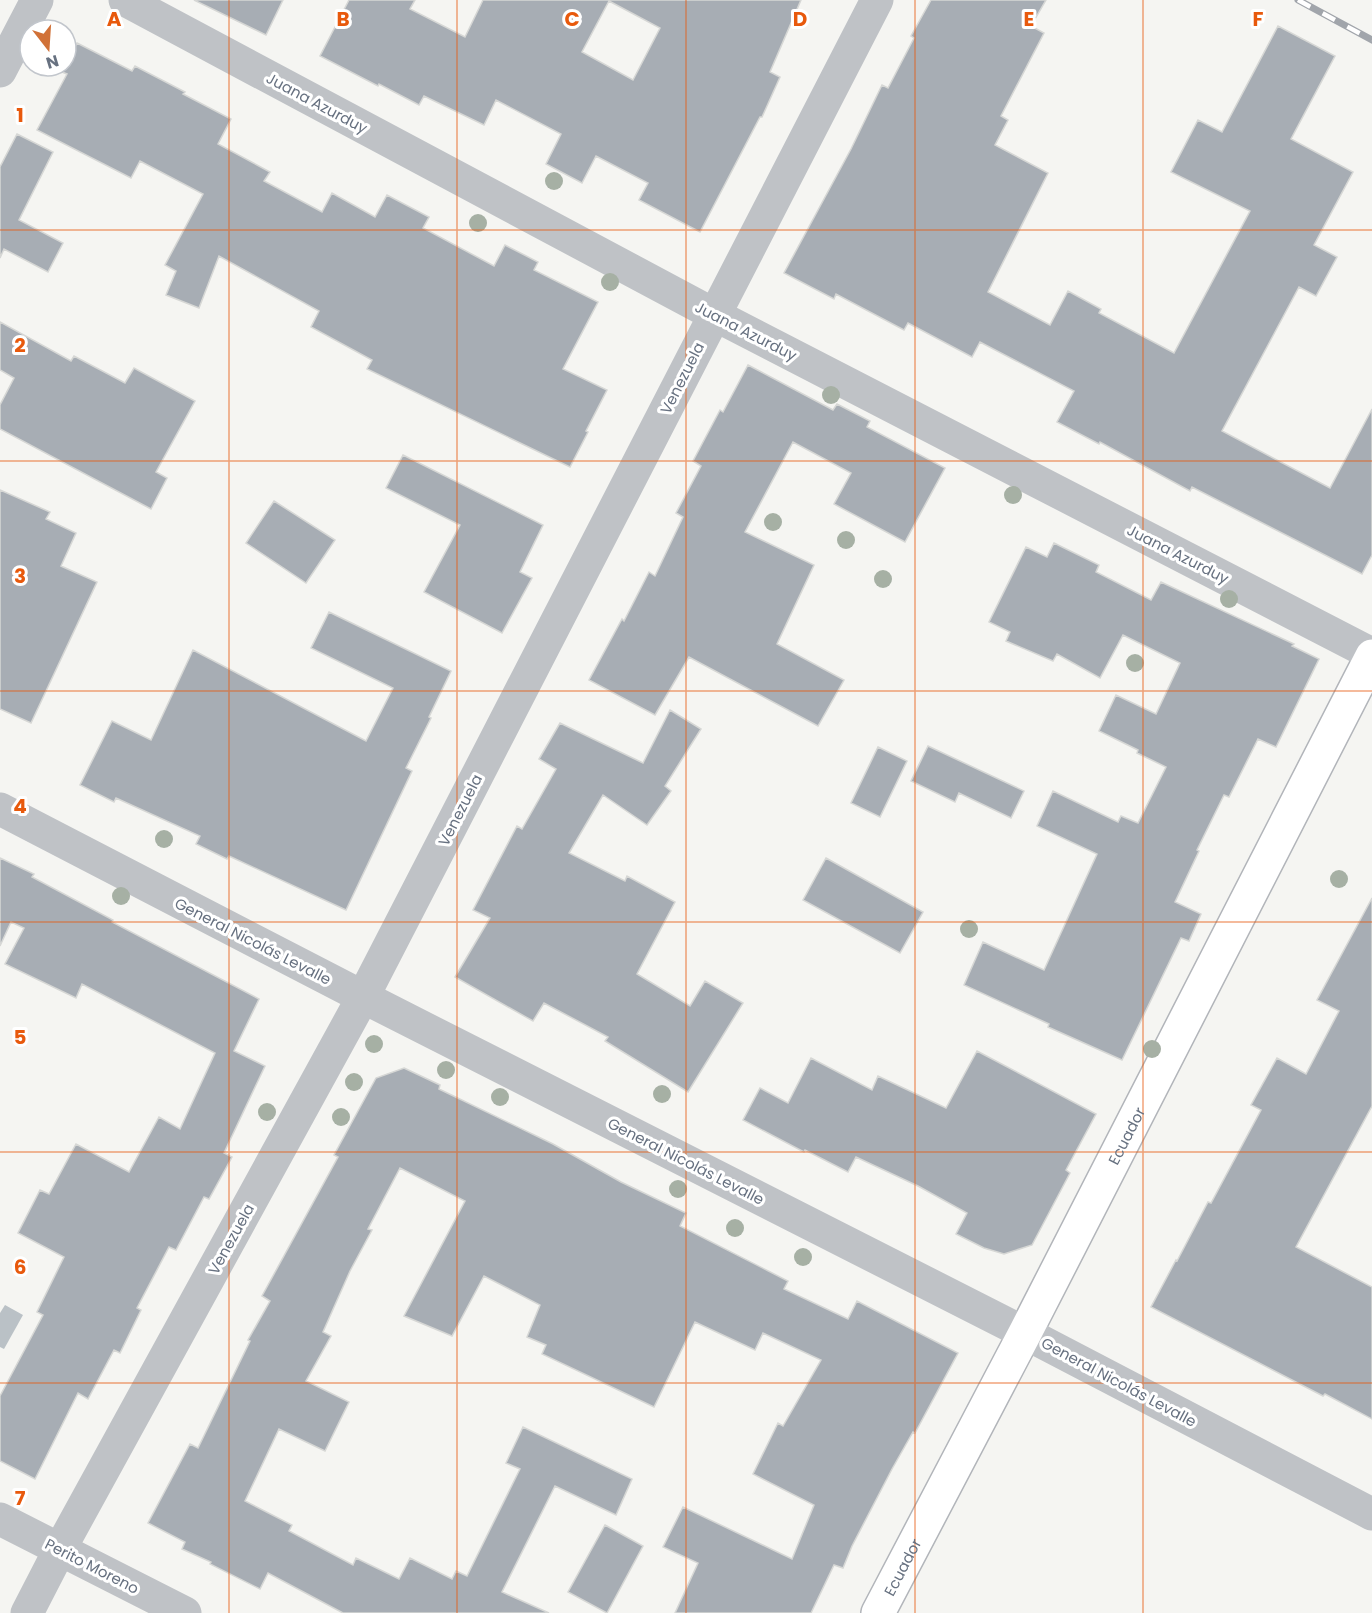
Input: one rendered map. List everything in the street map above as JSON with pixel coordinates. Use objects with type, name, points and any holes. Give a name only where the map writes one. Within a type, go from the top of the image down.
[{"type":"main road","name":"Ecuador","points":[[879,1613],[1025,1334],[1372,655]]},
{"type":"street","points":[[0,71],[37,0]]},
{"type":"street","name":"Juana Azurduy","points":[[125,0],[715,315],[1372,655]]},
{"type":"street","name":"Venezuela","points":[[27,1613],[363,998],[877,0]]},
{"type":"street","name":"General Nicolás Levalle","points":[[0,809],[363,998],[1025,1334],[1372,1514]]},
{"type":"street","name":"Perito Moreno","points":[[0,1519],[185,1613]]},
{"type":"shaded area","points":[[5,1305],[23,1315],[4,1349],[0,1347],[0,1313]]},
{"type":"building","points":[[194,0],[283,0],[266,35]]},
{"type":"building","points":[[349,0],[415,0],[410,9],[465,37],[483,0],[801,0],[770,72],[780,77],[762,117],[700,232],[639,200],[648,183],[596,156],[582,183],[546,164],[561,134],[496,100],[484,125],[424,96],[419,105],[320,56]],"holes":[[[609,1],[660,28],[633,80],[582,52]]]},
{"type":"building","points":[[931,0],[1046,0],[1031,26],[1044,33],[1001,116],[1008,120],[995,145],[1048,173],[988,292],[1050,325],[1068,291],[1101,309],[1099,313],[1174,353],[1250,211],[1171,172],[1198,120],[1222,132],[1278,26],[1335,56],[1291,139],[1353,172],[1314,245],[1337,257],[1316,296],[1299,287],[1222,431],[1330,488],[1372,409],[1372,555],[1362,574],[1192,487],[1190,491],[1100,442],[1099,444],[1057,422],[1074,391],[980,342],[972,357],[908,323],[904,330],[836,294],[834,299],[784,273],[851,149],[882,85],[888,88],[914,38],[911,36]]},
{"type":"building","points":[[78,44],[132,71],[135,66],[231,119],[218,144],[270,172],[264,181],[322,212],[332,193],[375,217],[387,195],[429,217],[423,228],[494,266],[505,245],[538,262],[534,270],[598,302],[563,369],[607,390],[570,467],[367,369],[372,360],[311,327],[319,311],[219,256],[199,308],[166,295],[176,271],[165,265],[203,194],[140,161],[131,178],[37,130],[65,78],[78,78]]},
{"type":"building","points":[[17,134],[53,152],[19,220],[63,243],[48,272],[4,249],[0,258],[0,167]]},
{"type":"building","points":[[0,322],[71,361],[74,356],[125,383],[134,368],[195,401],[156,472],[167,478],[151,509],[0,429],[0,405],[14,378],[0,370]]},
{"type":"building","points":[[748,365],[833,410],[837,404],[870,421],[867,427],[945,468],[905,542],[834,504],[851,473],[793,442],[745,532],[814,565],[777,644],[844,680],[818,726],[689,657],[655,715],[589,680],[622,619],[624,621],[649,572],[655,576],[683,517],[676,513],[701,466],[693,461],[720,410],[723,412]]},
{"type":"building","points":[[403,455],[543,525],[520,572],[532,578],[502,633],[424,592],[460,525],[386,488]]},
{"type":"building","points":[[0,490],[50,512],[46,519],[76,533],[61,566],[97,582],[31,723],[0,709]]},
{"type":"building","points":[[274,501],[335,540],[306,583],[246,543]]},
{"type":"building","points":[[1054,543],[1099,565],[1096,572],[1151,600],[1161,582],[1294,644],[1292,646],[1319,659],[1276,747],[1258,739],[1229,797],[1224,795],[1175,902],[1201,914],[1189,941],[1181,938],[1122,1060],[1048,1027],[1049,1024],[964,985],[983,942],[1044,970],[1097,854],[1037,826],[1053,791],[1118,822],[1121,816],[1138,823],[1166,767],[1099,731],[1116,695],[1156,714],[1180,663],[1123,635],[1100,678],[1057,654],[1053,661],[1006,641],[1010,632],[989,622],[1026,547],[1047,557]]},
{"type":"building","points":[[329,612],[451,671],[406,768],[412,771],[346,910],[229,856],[227,859],[196,844],[200,836],[116,798],[114,802],[80,785],[112,721],[151,740],[193,650],[366,741],[393,688],[311,648]]},
{"type":"building","points":[[670,710],[701,729],[665,786],[671,791],[647,825],[603,795],[569,853],[625,881],[627,876],[675,902],[637,974],[690,1006],[705,981],[743,1003],[688,1092],[605,1041],[608,1037],[544,1003],[533,1021],[455,977],[490,918],[473,910],[517,826],[522,829],[556,769],[539,759],[560,723],[643,763]]},
{"type":"building","points":[[928,746],[1024,791],[1011,818],[959,793],[955,802],[911,781]]},
{"type":"building","points":[[878,747],[907,761],[880,817],[851,803]]},
{"type":"building","points":[[0,858],[34,874],[32,877],[113,920],[112,922],[259,999],[234,1051],[265,1066],[224,1153],[232,1157],[209,1199],[204,1197],[176,1250],[169,1247],[137,1308],[141,1310],[120,1353],[114,1350],[88,1399],[78,1393],[35,1479],[0,1461],[0,1396],[43,1315],[37,1312],[64,1257],[18,1233],[40,1190],[49,1194],[76,1144],[129,1172],[159,1117],[180,1129],[215,1053],[82,984],[76,998],[5,964],[24,928],[11,922],[0,946]]},
{"type":"building","points":[[826,858],[923,912],[900,953],[803,900]]},
{"type":"building","points":[[1372,898],[1372,1106],[1296,1247],[1372,1287],[1372,1419],[1151,1307],[1261,1110],[1251,1105],[1277,1058],[1306,1074],[1339,1011],[1317,1000]]},
{"type":"building","points":[[977,1051],[1096,1114],[1066,1170],[1070,1173],[1032,1245],[1004,1254],[984,1248],[956,1234],[967,1213],[918,1186],[856,1157],[848,1172],[743,1120],[760,1088],[788,1103],[811,1058],[872,1090],[878,1076],[946,1108]]},
{"type":"building","points":[[404,1068],[440,1085],[439,1089],[553,1144],[621,1182],[686,1213],[680,1226],[788,1281],[784,1289],[848,1319],[857,1301],[958,1353],[915,1433],[913,1432],[892,1469],[843,1568],[834,1565],[811,1613],[675,1613],[698,1563],[663,1547],[683,1507],[792,1559],[814,1505],[753,1474],[778,1423],[783,1426],[821,1360],[763,1333],[755,1350],[695,1322],[654,1407],[542,1354],[546,1345],[527,1337],[540,1305],[484,1276],[452,1336],[404,1316],[465,1201],[400,1168],[368,1229],[372,1230],[350,1271],[323,1332],[331,1336],[306,1381],[349,1402],[325,1451],[279,1429],[245,1501],[292,1525],[289,1531],[353,1565],[356,1558],[399,1579],[410,1558],[452,1579],[456,1571],[467,1576],[520,1469],[506,1463],[523,1427],[632,1479],[616,1515],[555,1486],[502,1592],[549,1613],[343,1613],[268,1573],[260,1589],[182,1549],[185,1542],[148,1523],[190,1444],[198,1448],[250,1341],[248,1340],[270,1301],[262,1296],[338,1157],[334,1155],[376,1078]]},
{"type":"building","points":[[605,1525],[643,1546],[607,1613],[568,1592]]},
{"type":"railway","points":[[1298,0],[1372,40]]}]
